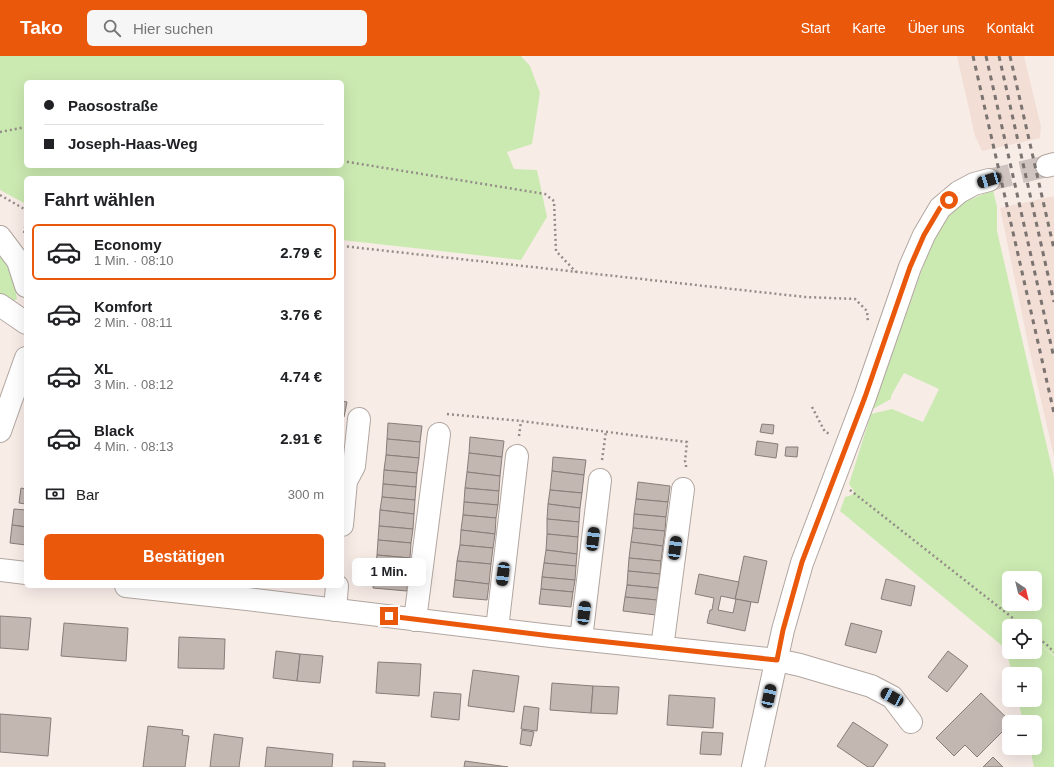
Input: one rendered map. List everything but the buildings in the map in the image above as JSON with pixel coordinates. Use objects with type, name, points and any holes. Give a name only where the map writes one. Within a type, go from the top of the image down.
[{"type":"street","points":[[753,767],[783,630],[802,562],[865,397],[910,267],[924,235],[940,208],[959,192],[974,184],[989,180]]},
{"type":"street","points":[[0,236],[18,261],[24,280]]},
{"type":"street","points":[[0,305],[24,322]]},
{"type":"street","points":[[0,431],[24,364]]},
{"type":"street","points":[[344,503],[346,481],[354,466],[359,418]]},
{"type":"street","points":[[415,620],[441,424]]},
{"type":"street","points":[[497,629],[517,456]]},
{"type":"street","points":[[581,639],[600,480]]},
{"type":"street","points":[[662,648],[683,489]]},
{"type":"street","points":[[0,570],[24,573]]},
{"type":"street","points":[[163,588],[248,593],[335,610],[777,660],[800,665],[871,686],[892,697],[911,722]]},
{"type":"street","points":[[335,610],[337,588]]},
{"type":"path","points":[[0,132],[24,127]]},
{"type":"path","points":[[344,161],[545,194],[554,201],[556,251],[576,272]]},
{"type":"path","points":[[0,196],[24,209]]},
{"type":"path","points":[[344,246],[805,297],[855,299],[866,311],[868,325]]},
{"type":"path","points":[[812,407],[826,432]]},
{"type":"path","points":[[441,424],[521,421],[606,430],[687,442],[683,489]]},
{"type":"path","points":[[600,480],[606,430]]},
{"type":"path","points":[[834,478],[1014,619]]},
{"type":"path","points":[[1042,641],[1054,652]]},
{"type":"shaded area","points":[[957,56],[1024,56],[1041,127],[1040,138],[982,151],[975,136]]},
{"type":"shaded area","points":[[1053,196],[1054,457],[1029,348],[1000,208]]},
{"type":"green space","points":[[0,56],[521,56],[530,66],[540,93],[532,144],[507,152],[514,169],[537,170],[547,217],[521,260],[344,240],[344,176],[24,176],[24,203],[0,190]]},
{"type":"green space","points":[[993,190],[997,207],[997,231],[1054,477],[1054,655],[1042,646],[1042,619],[1002,619],[1002,646],[840,511],[845,497],[852,495],[854,491],[849,484],[871,414],[892,409],[923,422],[939,389],[904,373],[891,396],[891,399],[873,409],[933,238],[948,215],[967,201]]},
{"type":"green space","points":[[0,253],[9,269],[15,287],[17,299],[12,302],[0,294]]},
{"type":"green space","points":[[1042,646],[1054,656],[1054,767],[1034,767],[1031,755],[1042,755],[1042,715],[1021,715],[1020,707],[1042,707],[1042,667],[1010,667],[1008,659],[1042,659]]},
{"type":"tunnel","points":[[989,180],[1047,166]]},
{"type":"railway","points":[[973,56],[1054,413]]},
{"type":"railway","points":[[986,56],[1054,358]]},
{"type":"railway","points":[[999,56],[1054,302]]},
{"type":"railway","points":[[1010,56],[1054,249]]},
{"type":"route","points":[[389,616],[551,636],[777,660],[783,630],[802,562],[849,441],[910,267],[924,235],[940,208],[949,200]]}]
